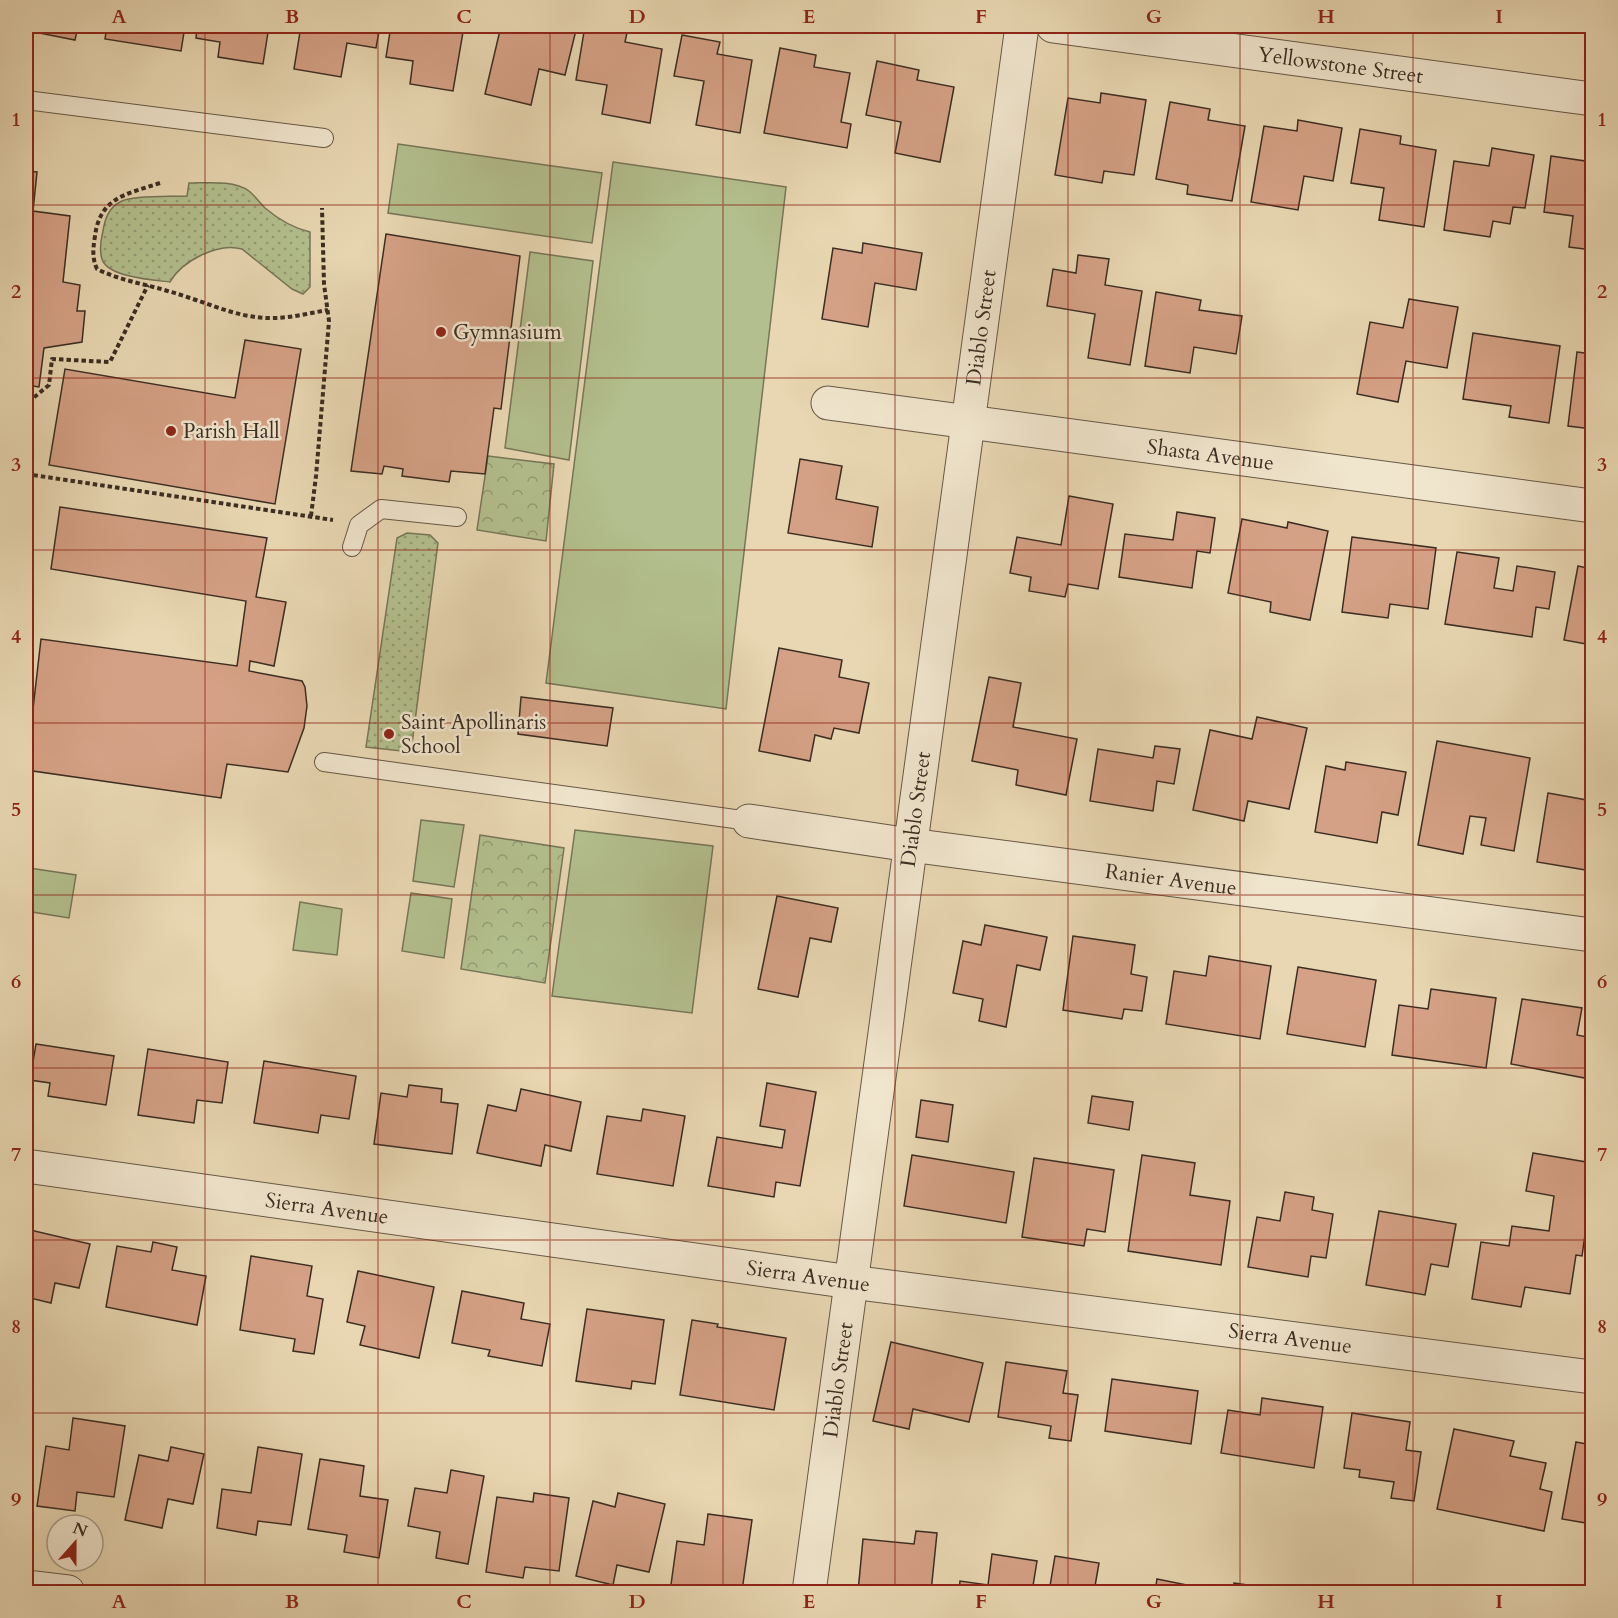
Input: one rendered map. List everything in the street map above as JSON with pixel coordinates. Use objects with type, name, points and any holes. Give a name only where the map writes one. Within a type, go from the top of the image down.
[{"type":"street","name":"Diablo Street","points":[[809,1593],[1022,26]]},
{"type":"street","name":"Yellowstone Street","points":[[1053,26],[1593,99]]},
{"type":"street","name":"Shasta Avenue","points":[[828,403],[1593,506]]},
{"type":"street","name":"Ranier Avenue","points":[[749,821],[910,845],[1593,935]]},
{"type":"street","name":"Sierra Avenue","points":[[26,1166],[851,1282],[1593,1377]]},
{"type":"street","points":[[26,1587],[68,1593]]},
{"type":"lane","points":[[26,100],[324,138]]},
{"type":"lane","points":[[352,547],[359,525],[381,509],[457,517]]},
{"type":"lane","points":[[324,762],[749,821]]},
{"type":"path","points":[[159,183],[117,198],[108,204],[100,216],[94,244],[93,260],[97,269],[131,283],[148,285],[220,309],[272,318],[328,310]]},
{"type":"path","points":[[311,516],[329,321],[324,284],[322,208]]},
{"type":"path","points":[[26,456],[32,399],[49,385],[52,359],[111,362],[148,285]]},
{"type":"path","points":[[26,474],[359,525]]},
{"type":"green space","points":[[398,144],[602,173],[592,243],[388,213]]},
{"type":"green space","points":[[613,162],[786,187],[726,709],[546,683]]},
{"type":"green space","points":[[189,183],[220,183],[243,187],[280,219],[310,232],[310,287],[303,294],[292,289],[242,249],[233,248],[222,248],[192,260],[170,282],[121,274],[106,265],[100,248],[106,217],[114,206],[128,199],[187,196]]},
{"type":"green space","points":[[530,252],[593,261],[569,460],[505,448]]},
{"type":"green space","points":[[488,456],[554,464],[546,541],[477,530]]},
{"type":"green space","points":[[407,533],[430,535],[438,543],[411,752],[366,747],[397,538]]},
{"type":"green space","points":[[421,820],[464,825],[454,887],[413,881]]},
{"type":"green space","points":[[575,830],[713,846],[692,1013],[552,996]]},
{"type":"green space","points":[[480,835],[564,848],[545,983],[461,969]]},
{"type":"green space","points":[[29,868],[76,875],[69,918],[26,911]]},
{"type":"green space","points":[[411,893],[452,899],[444,958],[402,951]]},
{"type":"green space","points":[[300,902],[342,909],[337,955],[293,950]]},
{"type":"building","points":[[30,26],[78,26],[75,40],[29,31]]},
{"type":"building","points":[[107,26],[185,26],[181,51],[105,39]]},
{"type":"building","points":[[197,26],[269,26],[263,64],[218,57],[220,42],[196,38]]},
{"type":"building","points":[[301,26],[380,26],[376,48],[347,43],[341,77],[294,69]]},
{"type":"building","points":[[391,26],[464,26],[453,91],[410,84],[413,61],[386,57]]},
{"type":"building","points":[[501,26],[577,26],[565,75],[539,69],[531,105],[485,94]]},
{"type":"building","points":[[585,26],[628,28],[625,42],[662,49],[650,123],[602,114],[607,85],[576,80]]},
{"type":"building","points":[[682,35],[720,42],[717,54],[752,60],[740,133],[696,125],[704,81],[674,76]]},
{"type":"building","points":[[780,48],[816,55],[814,67],[850,73],[841,122],[851,124],[847,148],[764,133]]},
{"type":"building","points":[[877,61],[919,70],[917,80],[954,87],[940,162],[895,153],[901,122],[866,115]]},
{"type":"building","points":[[1101,93],[1146,100],[1134,175],[1104,171],[1102,183],[1055,175],[1068,98],[1100,103]]},
{"type":"building","points":[[1170,102],[1210,109],[1208,120],[1245,126],[1232,201],[1187,194],[1188,185],[1156,179]]},
{"type":"building","points":[[1298,120],[1342,128],[1333,181],[1304,176],[1298,210],[1251,202],[1264,126],[1297,131]]},
{"type":"building","points":[[1360,129],[1401,136],[1400,144],[1436,150],[1424,227],[1379,220],[1384,188],[1351,183]]},
{"type":"building","points":[[1492,148],[1534,155],[1525,208],[1513,207],[1510,224],[1493,221],[1490,237],[1444,230],[1454,161],[1489,166]]},
{"type":"building","points":[[1551,156],[1592,162],[1592,250],[1569,247],[1573,216],[1544,212]]},
{"type":"building","points":[[26,171],[37,172],[33,211],[70,216],[63,282],[80,285],[77,311],[85,311],[82,342],[44,348],[39,387],[26,385]]},
{"type":"building","name":"Gymnasium","points":[[386,234],[520,256],[501,409],[494,408],[485,474],[451,471],[449,482],[402,476],[403,469],[384,466],[382,474],[351,471]]},
{"type":"building","points":[[863,243],[922,253],[916,290],[875,283],[868,327],[822,319],[833,248],[862,253]]},
{"type":"building","points":[[1078,255],[1109,259],[1105,285],[1142,291],[1130,365],[1088,358],[1095,314],[1047,306],[1053,269],[1076,273]]},
{"type":"building","points":[[1156,292],[1201,300],[1199,310],[1242,316],[1236,354],[1194,347],[1190,373],[1145,366]]},
{"type":"building","points":[[1409,299],[1458,307],[1447,368],[1406,361],[1398,402],[1357,394],[1370,322],[1403,328]]},
{"type":"building","points":[[1473,333],[1560,346],[1549,423],[1509,417],[1511,406],[1463,399]]},
{"type":"building","name":"Parish Hall","points":[[245,340],[301,349],[275,504],[49,465],[65,369],[235,398]]},
{"type":"building","points":[[1577,352],[1592,354],[1592,429],[1568,426]]},
{"type":"building","points":[[800,459],[842,466],[836,499],[878,507],[872,547],[788,533]]},
{"type":"building","points":[[1069,496],[1113,504],[1098,589],[1068,584],[1065,597],[1029,591],[1031,577],[1010,573],[1017,537],[1061,545]]},
{"type":"building","points":[[60,507],[267,538],[256,597],[286,602],[274,666],[250,661],[249,671],[302,681],[305,687],[307,706],[304,728],[288,772],[227,764],[221,798],[26,770],[41,639],[237,666],[246,601],[51,569]]},
{"type":"building","points":[[1177,512],[1215,518],[1210,553],[1197,551],[1192,588],[1119,577],[1125,534],[1173,540]]},
{"type":"building","points":[[1242,519],[1287,528],[1288,522],[1328,531],[1310,620],[1270,612],[1271,602],[1228,593]]},
{"type":"building","points":[[1352,537],[1436,548],[1428,609],[1390,604],[1388,618],[1342,612]]},
{"type":"building","points":[[1457,552],[1499,558],[1494,588],[1513,591],[1517,566],[1555,572],[1549,609],[1536,607],[1532,637],[1445,624]]},
{"type":"building","points":[[1578,566],[1592,569],[1592,645],[1564,640]]},
{"type":"building","points":[[779,648],[842,660],[839,677],[869,683],[859,733],[834,728],[831,739],[815,735],[810,761],[759,751]]},
{"type":"building","points":[[989,677],[1021,683],[1013,727],[1077,739],[1066,795],[1016,785],[1018,770],[972,761]]},
{"type":"building","points":[[521,697],[613,708],[607,746],[518,734]]},
{"type":"building","points":[[1257,717],[1307,728],[1289,809],[1248,801],[1244,821],[1193,810],[1210,730],[1252,739]]},
{"type":"building","points":[[1437,741],[1530,758],[1514,851],[1481,845],[1486,818],[1470,816],[1463,854],[1418,845]]},
{"type":"building","points":[[1155,746],[1180,749],[1174,784],[1157,781],[1153,811],[1090,801],[1098,749],[1153,758]]},
{"type":"building","points":[[1346,762],[1406,772],[1398,815],[1382,812],[1377,843],[1315,832],[1326,766],[1345,770]]},
{"type":"building","points":[[1548,793],[1592,801],[1592,871],[1537,862]]},
{"type":"building","points":[[777,896],[838,908],[831,942],[810,938],[798,997],[758,989]]},
{"type":"building","points":[[985,925],[1047,937],[1040,970],[1017,965],[1006,1027],[979,1021],[983,999],[953,993],[963,941],[981,945]]},
{"type":"building","points":[[1073,936],[1135,945],[1131,974],[1147,977],[1142,1011],[1124,1009],[1122,1019],[1063,1010]]},
{"type":"building","points":[[1209,956],[1271,966],[1260,1039],[1166,1024],[1174,971],[1206,976]]},
{"type":"building","points":[[1298,967],[1376,980],[1365,1047],[1287,1034]]},
{"type":"building","points":[[1431,989],[1496,998],[1486,1068],[1392,1055],[1399,1005],[1428,1009]]},
{"type":"building","points":[[1522,999],[1582,1008],[1577,1035],[1592,1038],[1590,1079],[1511,1064]]},
{"type":"building","points":[[36,1044],[114,1056],[106,1105],[48,1096],[50,1083],[30,1080]]},
{"type":"building","points":[[148,1049],[228,1062],[222,1103],[197,1100],[194,1123],[138,1115]]},
{"type":"building","points":[[264,1061],[356,1076],[349,1119],[321,1115],[318,1133],[254,1123]]},
{"type":"building","points":[[767,1083],[816,1092],[800,1186],[776,1182],[774,1197],[708,1186],[717,1137],[782,1148],[785,1130],[760,1126]]},
{"type":"building","points":[[409,1085],[442,1089],[441,1102],[458,1104],[452,1154],[374,1144],[381,1093],[407,1097]]},
{"type":"building","points":[[521,1089],[581,1102],[571,1151],[545,1145],[541,1166],[477,1153],[488,1105],[516,1111]]},
{"type":"building","points":[[1092,1096],[1133,1102],[1129,1130],[1088,1123]]},
{"type":"building","points":[[921,1100],[953,1105],[948,1142],[916,1137]]},
{"type":"building","points":[[643,1109],[685,1116],[673,1186],[597,1174],[607,1116],[641,1121]]},
{"type":"building","points":[[1533,1153],[1592,1163],[1592,1186],[1582,1256],[1576,1255],[1570,1294],[1525,1287],[1521,1307],[1472,1299],[1481,1242],[1509,1246],[1512,1226],[1549,1231],[1554,1196],[1526,1191]]},
{"type":"building","points":[[912,1155],[1014,1172],[1006,1223],[904,1206]]},
{"type":"building","points":[[1142,1155],[1195,1163],[1190,1195],[1230,1201],[1221,1265],[1128,1251]]},
{"type":"building","points":[[1034,1158],[1114,1170],[1105,1232],[1087,1229],[1084,1246],[1022,1237]]},
{"type":"building","points":[[1285,1192],[1314,1197],[1312,1210],[1333,1214],[1326,1258],[1311,1256],[1308,1277],[1248,1267],[1257,1217],[1280,1221]]},
{"type":"building","points":[[1379,1211],[1456,1224],[1448,1267],[1431,1264],[1425,1295],[1366,1285]]},
{"type":"building","points":[[26,1229],[90,1244],[79,1288],[55,1283],[51,1303],[26,1297]]},
{"type":"building","points":[[153,1242],[177,1247],[172,1270],[206,1276],[197,1325],[106,1307],[117,1246],[151,1252]]},
{"type":"building","points":[[251,1256],[312,1266],[307,1296],[323,1299],[314,1354],[293,1351],[295,1339],[240,1330]]},
{"type":"building","points":[[358,1271],[434,1287],[419,1358],[360,1345],[365,1326],[347,1322]]},
{"type":"building","points":[[462,1291],[524,1303],[521,1319],[550,1324],[542,1366],[488,1356],[490,1350],[452,1343]]},
{"type":"building","points":[[587,1309],[664,1320],[655,1384],[632,1381],[631,1389],[576,1381]]},
{"type":"building","points":[[692,1320],[718,1324],[717,1327],[786,1338],[774,1410],[680,1395]]},
{"type":"building","points":[[891,1342],[983,1363],[969,1422],[913,1409],[909,1429],[873,1421]]},
{"type":"building","points":[[1006,1362],[1067,1371],[1063,1393],[1078,1395],[1071,1441],[1049,1438],[1051,1426],[998,1417]]},
{"type":"building","points":[[1112,1379],[1198,1391],[1191,1444],[1105,1431]]},
{"type":"building","points":[[1262,1398],[1323,1407],[1314,1468],[1221,1453],[1228,1410],[1260,1415]]},
{"type":"building","points":[[1352,1413],[1410,1422],[1406,1450],[1421,1452],[1414,1501],[1391,1498],[1394,1482],[1359,1477],[1360,1470],[1344,1468]]},
{"type":"building","points":[[73,1418],[125,1426],[114,1497],[77,1492],[75,1511],[37,1506],[46,1446],[69,1450]]},
{"type":"building","points":[[1454,1429],[1514,1441],[1510,1456],[1546,1463],[1540,1489],[1552,1492],[1544,1531],[1437,1509]]},
{"type":"building","points":[[1576,1442],[1592,1445],[1592,1524],[1562,1519]]},
{"type":"building","points":[[171,1447],[204,1454],[193,1504],[168,1499],[162,1528],[125,1520],[139,1455],[168,1461]]},
{"type":"building","points":[[258,1447],[302,1454],[291,1525],[258,1521],[256,1535],[217,1528],[222,1489],[251,1493]]},
{"type":"building","points":[[320,1459],[364,1466],[360,1496],[388,1500],[379,1558],[344,1552],[347,1535],[308,1529]]},
{"type":"building","points":[[451,1470],[484,1476],[468,1564],[436,1558],[440,1532],[408,1526],[415,1488],[447,1493]]},
{"type":"building","points":[[534,1493],[569,1498],[559,1571],[525,1567],[523,1578],[486,1572],[497,1497],[533,1502]]},
{"type":"building","points":[[618,1493],[665,1504],[649,1572],[617,1565],[613,1585],[576,1576],[593,1501],[615,1507]]},
{"type":"building","points":[[708,1514],[752,1520],[742,1591],[705,1585],[704,1592],[670,1592],[677,1541],[704,1545]]},
{"type":"building","points":[[916,1531],[937,1533],[931,1592],[858,1592],[863,1539],[914,1544]]},
{"type":"building","points":[[992,1554],[1037,1561],[1032,1592],[959,1592],[960,1581],[988,1585]]},
{"type":"building","points":[[1055,1556],[1099,1563],[1094,1592],[1049,1592]]},
{"type":"building","points":[[1157,1579],[1217,1591],[1217,1592],[1155,1592]]},
{"type":"building","points":[[1234,1583],[1295,1592],[1232,1592]]},
{"type":"place","name":"Gymnasium","points":[[441,332]]},
{"type":"place","name":"Parish Hall","points":[[171,431]]},
{"type":"place","name":"Saint Apollinaris School","points":[[389,734]]}]
